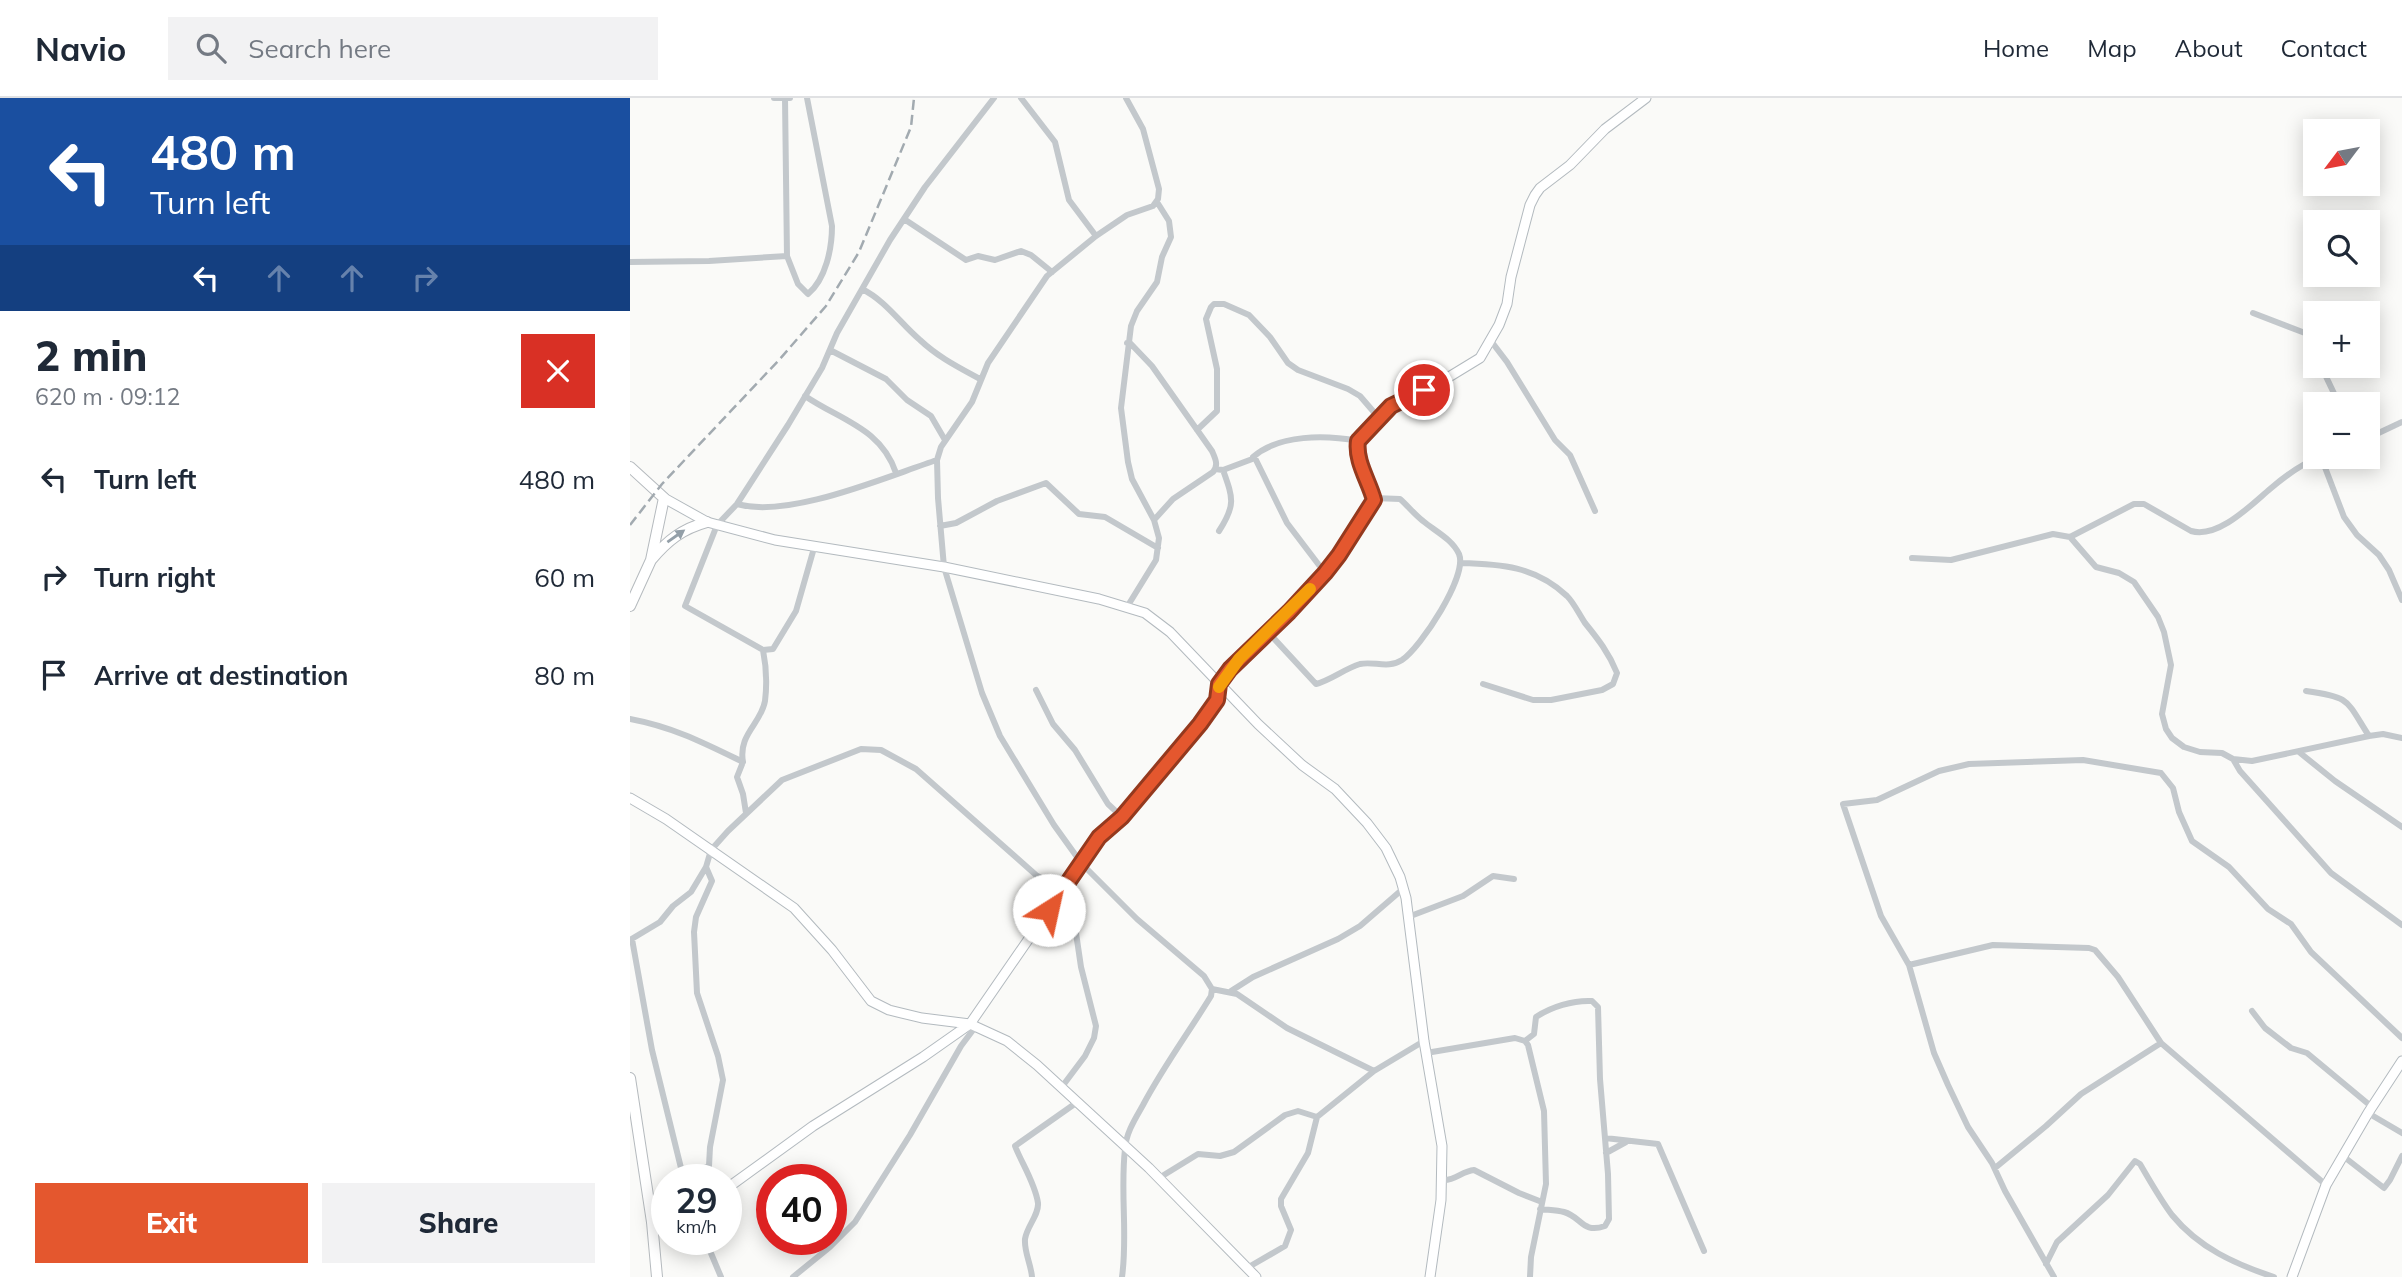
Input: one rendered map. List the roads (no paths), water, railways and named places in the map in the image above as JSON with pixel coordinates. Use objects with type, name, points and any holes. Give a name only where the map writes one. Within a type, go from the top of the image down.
[{"type":"main road","points":[[630,467],[664,498],[651,560],[630,606]]},
{"type":"main road","points":[[651,560],[668,540],[687,528],[712,524]]},
{"type":"main road","points":[[630,1078],[651,1215]]},
{"type":"main road","points":[[655,1255],[657,1277]]},
{"type":"street","points":[[774,98],[787,98],[787,256],[798,284],[809,293],[820,278],[829,253],[832,226],[807,98]]},
{"type":"street","points":[[814,548],[796,611],[773,649],[763,650],[685,606],[712,524],[737,504],[822,369],[862,289],[904,219],[932,177],[995,98]]},
{"type":"street","points":[[1021,98],[1055,142],[1069,200],[1096,236]]},
{"type":"street","points":[[1126,98],[1143,129],[1159,189],[1157,202],[1127,215],[1052,272],[996,350],[980,379],[972,402],[958,426],[945,440],[937,460],[940,526],[944,567],[982,693],[1000,736],[1054,825],[1082,864],[1137,919],[1204,976],[1212,989]]},
{"type":"street","points":[[1374,498],[1365,478],[1358,441],[1391,406],[1480,358],[1491,341],[1507,304],[1511,277],[1530,205],[1540,188],[1570,165],[1605,130],[1646,98]]},
{"type":"street","points":[[1127,607],[1152,569],[1158,548],[1159,533],[1136,489],[1128,462],[1121,408],[1127,343],[1137,311],[1157,282],[1162,257],[1171,237],[1169,221],[1157,202]]},
{"type":"street","points":[[904,219],[966,260],[978,256],[995,260],[1021,251],[1052,272]]},
{"type":"street","points":[[630,262],[787,256]]},
{"type":"street","points":[[862,289],[884,304],[912,333],[943,359],[980,379]]},
{"type":"street","points":[[1197,430],[1217,411],[1217,369],[1206,317],[1211,307],[1220,303],[1236,307],[1257,322],[1292,367],[1360,396],[1378,418]]},
{"type":"street","points":[[2253,313],[2303,333]]},
{"type":"street","points":[[1491,341],[1555,440],[1570,455],[1595,511]]},
{"type":"street","points":[[1127,343],[1152,366],[1212,451],[1233,501],[1230,514],[1219,531]]},
{"type":"street","points":[[830,350],[886,379],[907,400],[931,416],[945,440]]},
{"type":"street","points":[[805,396],[861,427],[881,448],[896,474]]},
{"type":"street","points":[[2380,432],[2402,422]]},
{"type":"street","points":[[1154,520],[1173,499],[1219,470],[1283,442],[1319,438],[1358,441]]},
{"type":"street","points":[[1253,457],[1257,459],[1287,523],[1325,573]]},
{"type":"street","points":[[737,504],[764,508],[798,504],[937,460]]},
{"type":"street","points":[[1913,558],[1951,560],[2053,534],[2070,537],[2134,504],[2144,504],[2191,530],[2205,531],[2234,519],[2303,464]]},
{"type":"street","points":[[2325,469],[2344,517],[2357,535],[2379,555],[2402,600]]},
{"type":"street","points":[[940,526],[956,523],[997,501],[1046,483],[1079,514],[1105,517],[1158,548]]},
{"type":"street","points":[[664,498],[712,524],[775,541],[944,567],[1145,613],[1163,626],[1302,765],[1335,789],[1386,848],[1404,888],[1424,1041],[1442,1146],[1443,1180],[1430,1277]]},
{"type":"street","points":[[1267,632],[1316,684],[1361,664],[1393,664],[1404,659],[1432,625],[1444,605],[1460,563],[1458,553],[1449,540],[1421,520],[1401,499],[1374,498]]},
{"type":"street","points":[[793,1277],[830,1247],[855,1222],[910,1135],[973,1025],[1099,837],[1122,817],[1200,724],[1217,700],[1219,684],[1230,669],[1325,573],[1374,498]]},
{"type":"street","points":[[2070,537],[2096,567],[2119,573],[2134,582],[2158,617],[2171,665],[2162,714],[2166,729],[2176,743],[2196,751],[2222,753],[2232,759],[2252,761],[2383,734]]},
{"type":"street","points":[[1460,563],[1510,565],[1553,585],[1569,597],[1578,614],[1609,653],[1617,673],[1613,684],[1602,690],[1551,700],[1533,700],[1483,684]]},
{"type":"street","points":[[746,813],[737,777],[743,762],[741,751],[747,734],[765,702],[763,650]]},
{"type":"street","points":[[1036,690],[1053,724],[1075,750],[1108,804],[1122,817]]},
{"type":"street","points":[[2306,691],[2345,699],[2370,736]]},
{"type":"street","points":[[630,719],[675,730],[743,762]]},
{"type":"street","points":[[2362,724],[2383,734],[2402,738]]},
{"type":"street","points":[[706,867],[712,881],[696,917],[694,932],[697,993],[723,1080],[709,1166],[684,1172],[652,1050],[631,939],[660,922],[673,906],[691,892],[706,867],[711,850],[782,780],[861,749],[881,750],[916,769],[1060,894],[1076,933],[1081,967],[1096,1026],[1094,1038],[1085,1056],[1061,1088]]},
{"type":"street","points":[[2299,752],[2402,827]]},
{"type":"street","points":[[2232,759],[2331,873],[2402,925]]},
{"type":"street","points":[[2054,1277],[2005,1191],[1995,1168],[1968,1127],[1943,1074],[1934,1053],[1909,965],[1881,916],[1843,804],[1877,800],[1939,771],[1969,764],[2083,761],[2161,773],[2173,788],[2179,812],[2192,841],[2229,867],[2268,909],[2291,924],[2311,952],[2402,1038]]},
{"type":"street","points":[[630,798],[666,818],[804,917],[871,1001],[889,1010],[922,1018],[973,1025],[1007,1041],[1159,1178],[1256,1277]]},
{"type":"street","points":[[1408,917],[1463,896],[1493,876],[1514,879]]},
{"type":"street","points":[[1231,991],[1253,977],[1338,939],[1360,926],[1404,888]]},
{"type":"street","points":[[1909,965],[1993,945],[2095,950],[2118,977],[2161,1043],[2326,1185]]},
{"type":"street","points":[[1212,989],[1231,991],[1287,1028],[1374,1071]]},
{"type":"street","points":[[1122,1277],[1125,1256],[1125,1147],[1130,1128],[1212,989]]},
{"type":"street","points":[[1426,1054],[1515,1038],[1525,1041],[1533,1036],[1534,1021],[1540,1014],[1556,1006],[1591,1001],[1599,1012],[1600,1079],[1609,1219],[1605,1226],[1589,1228],[1564,1212],[1541,1206],[1474,1170],[1450,1180],[1443,1180]]},
{"type":"street","points":[[2252,1011],[2265,1028],[2291,1048],[2307,1053],[2370,1110],[2402,1133]]},
{"type":"street","points":[[742,1177],[813,1126],[973,1025]]},
{"type":"street","points":[[1247,1268],[1286,1246],[1291,1230],[1281,1206],[1281,1199],[1308,1153],[1317,1117],[1374,1071],[1424,1041]]},
{"type":"street","points":[[1525,1041],[1545,1111],[1546,1184],[1530,1277]]},
{"type":"street","points":[[1995,1168],[2081,1094],[2161,1043]]},
{"type":"street","points":[[2292,1277],[2326,1185],[2402,1061]]},
{"type":"street","points":[[1032,1277],[1025,1246],[1038,1202],[1015,1146],[1076,1103]]},
{"type":"street","points":[[1159,1178],[1198,1154],[1220,1156],[1234,1152],[1285,1115],[1298,1111],[1317,1117]]},
{"type":"street","points":[[1605,1138],[1658,1144],[1704,1251]]},
{"type":"street","points":[[1606,1153],[1628,1142]]},
{"type":"street","points":[[2343,1156],[2384,1188],[2402,1156]]},
{"type":"street","points":[[2046,1264],[2057,1241],[2108,1195],[2135,1161],[2140,1164],[2172,1215],[2200,1242],[2232,1262],[2274,1277]]},
{"type":"street","points":[[712,1255],[721,1277]]},
{"type":"railway","points":[[630,525],[662,484],[826,306],[859,252],[911,127],[914,98]]}]
